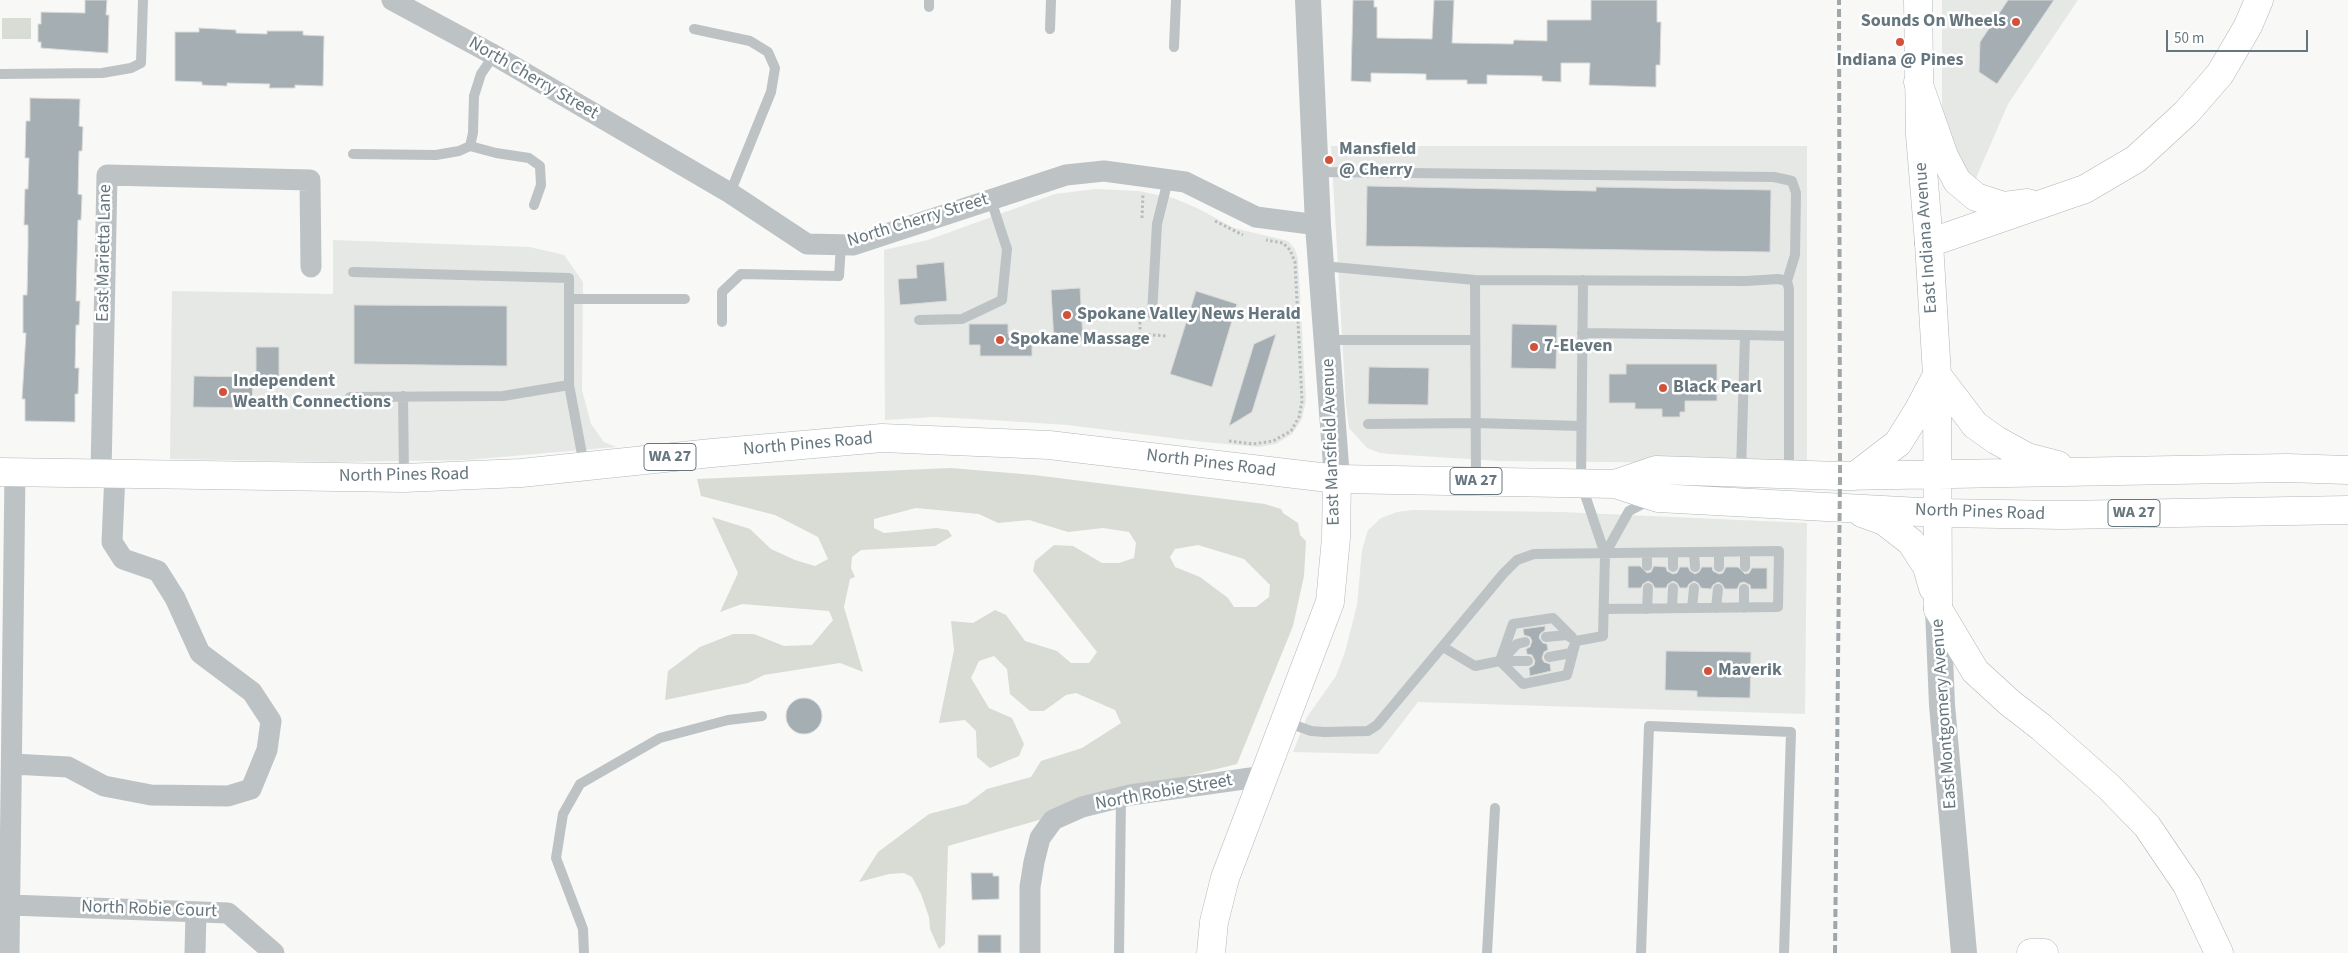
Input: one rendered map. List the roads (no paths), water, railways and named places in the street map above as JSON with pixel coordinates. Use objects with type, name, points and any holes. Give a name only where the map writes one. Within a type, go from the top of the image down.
[{"type":"main road","name":"East Indiana Avenue","points":[[1918,0],[1920,135],[1937,375],[1938,475]]},
{"type":"main road","points":[[1929,243],[2085,189],[2136,159],[2186,113],[2220,74],[2248,26],[2259,0]]},
{"type":"main road","points":[[1918,82],[1944,156],[1957,181],[1976,197],[2004,206],[2054,200]]},
{"type":"main road","points":[[1855,476],[1898,443],[1918,412],[1937,375],[1975,425],[1996,440],[2026,457],[2082,472]]},
{"type":"main road","name":"North Pines Road","points":[[7,472],[404,478],[521,473],[882,438],[1049,445],[1337,479],[1615,484],[1658,498],[1939,513],[2062,515],[2339,510]]},
{"type":"main road","name":"North Pines Road","points":[[1615,484],[1656,470],[1855,476],[2287,468],[2340,470]]},
{"type":"main road","name":"East Montgomery Avenue","points":[[1938,475],[1938,609]]},
{"type":"main road","name":"East Mansfield Avenue","points":[[1211,953],[1214,922],[1225,878],[1330,602],[1336,538],[1337,479]]},
{"type":"main road","points":[[1847,507],[1884,521],[1911,542],[1927,568],[1938,609],[1975,671],[2109,787],[2147,826],[2187,885],[2219,953]]},
{"type":"main road","points":[[2031,953],[2044,953]]},
{"type":"street","name":"East Mansfield Avenue","points":[[1308,0],[1318,225],[1337,479]]},
{"type":"street","name":"North Cherry Street","points":[[397,1],[494,55],[730,193],[807,244],[853,245],[1066,175],[1104,171],[1165,189],[1185,182],[1256,216],[1318,225]]},
{"type":"street","name":"East Marietta Lane","points":[[108,473],[107,175],[310,180],[311,267]]},
{"type":"street","points":[[7,472],[6,742],[13,764],[9,953]]},
{"type":"street","points":[[13,764],[68,767],[104,786],[151,795],[228,796],[251,789],[267,750],[271,721],[252,692],[200,653],[175,598],[158,571],[123,559],[112,542],[108,473]]},
{"type":"street","name":"East Montgomery Avenue","points":[[1938,609],[1942,705],[1964,953]]},
{"type":"street","name":"North Robie Street","points":[[1030,953],[1030,887],[1040,838],[1053,820],[1082,808],[1121,797],[1265,776]]},
{"type":"street","name":"North Robie Court","points":[[10,905],[228,913],[274,953]]},
{"type":"street","points":[[195,953],[196,912]]},
{"type":"lane","points":[[0,74],[102,73],[131,68],[141,63],[142,0]]},
{"type":"lane","points":[[1050,29],[1051,0]]},
{"type":"lane","points":[[1174,47],[1176,0]]},
{"type":"lane","points":[[694,29],[750,41],[768,52],[775,68],[771,92],[730,193]]},
{"type":"lane","points":[[470,146],[473,132],[474,96],[481,74],[494,55]]},
{"type":"lane","points":[[353,154],[436,155],[459,152],[470,146],[496,153],[529,158],[540,166],[542,185],[534,205]]},
{"type":"lane","points":[[1316,172],[1774,177],[1792,181],[1796,193],[1795,255],[1786,281],[1789,289],[1789,474]]},
{"type":"lane","points":[[1152,314],[1157,224],[1165,189]]},
{"type":"lane","points":[[919,320],[962,319],[1002,300],[1007,250],[991,200]]},
{"type":"lane","points":[[722,322],[722,292],[741,274],[839,276],[841,245]]},
{"type":"lane","points":[[1321,265],[1475,280],[1746,281],[1778,278],[1786,281]]},
{"type":"lane","points":[[353,272],[569,278],[569,385],[584,466]]},
{"type":"lane","points":[[1475,280],[1476,481]]},
{"type":"lane","points":[[1546,637],[1567,635],[1576,641],[1603,636],[1605,554],[1581,483],[1583,280]]},
{"type":"lane","points":[[569,298],[685,299]]},
{"type":"lane","points":[[1582,333],[1789,336]]},
{"type":"lane","points":[[1740,472],[1745,335]]},
{"type":"lane","points":[[1327,340],[1475,340]]},
{"type":"lane","points":[[350,397],[503,396],[569,385]]},
{"type":"lane","points":[[403,396],[404,478]]},
{"type":"lane","points":[[1368,424],[1476,423],[1581,426]]},
{"type":"lane","points":[[1605,554],[1629,511],[1642,502],[1658,498]]},
{"type":"lane","points":[[1285,722],[1311,731],[1368,731],[1378,726],[1517,560],[1534,554],[1779,551],[1778,607],[1604,609]]},
{"type":"lane","points":[[1694,552],[1695,567]]},
{"type":"lane","points":[[1719,552],[1719,567]]},
{"type":"lane","points":[[1744,552],[1745,568]]},
{"type":"lane","points":[[1647,553],[1647,566]]},
{"type":"lane","points":[[1673,553],[1673,567]]},
{"type":"lane","points":[[1647,609],[1648,588]]},
{"type":"lane","points":[[1672,608],[1673,588]]},
{"type":"lane","points":[[1692,608],[1694,588]]},
{"type":"lane","points":[[1716,608],[1718,589]]},
{"type":"lane","points":[[1744,589],[1744,608]]},
{"type":"lane","points":[[1500,661],[1513,624],[1553,618],[1576,641]]},
{"type":"lane","points":[[1549,657],[1571,653],[1576,641]]},
{"type":"lane","points":[[1500,661],[1523,684],[1567,675],[1576,641]]},
{"type":"lane","points":[[1500,661],[1517,644],[1525,642]]},
{"type":"lane","points":[[1443,647],[1474,666],[1500,661],[1528,661]]},
{"type":"lane","points":[[584,953],[583,929],[556,858],[563,814],[580,784],[660,738],[728,720],[762,716]]},
{"type":"lane","points":[[1640,953],[1649,726],[1791,732],[1784,953]]},
{"type":"lane","points":[[1119,953],[1121,797]]},
{"type":"lane","points":[[1487,953],[1495,808]]},
{"type":"railway","points":[[1835,953],[1840,476],[1839,0]]},
{"type":"place","name":"Sounds On Wheels","points":[[2016,22]]},
{"type":"place","name":"Indiana @ Pines","points":[[1900,42]]},
{"type":"place","name":"Mansfield @ Cherry","points":[[1329,160]]},
{"type":"place","name":"Spokane Valley News Herald","points":[[1067,315]]},
{"type":"place","name":"Spokane Massage","points":[[1000,340]]},
{"type":"place","name":"7-Eleven","points":[[1534,347]]},
{"type":"place","name":"Black Pearl","points":[[1663,388]]},
{"type":"place","name":"Independent Wealth Connections","points":[[223,392]]},
{"type":"place","name":"Maverik","points":[[1708,671]]}]
